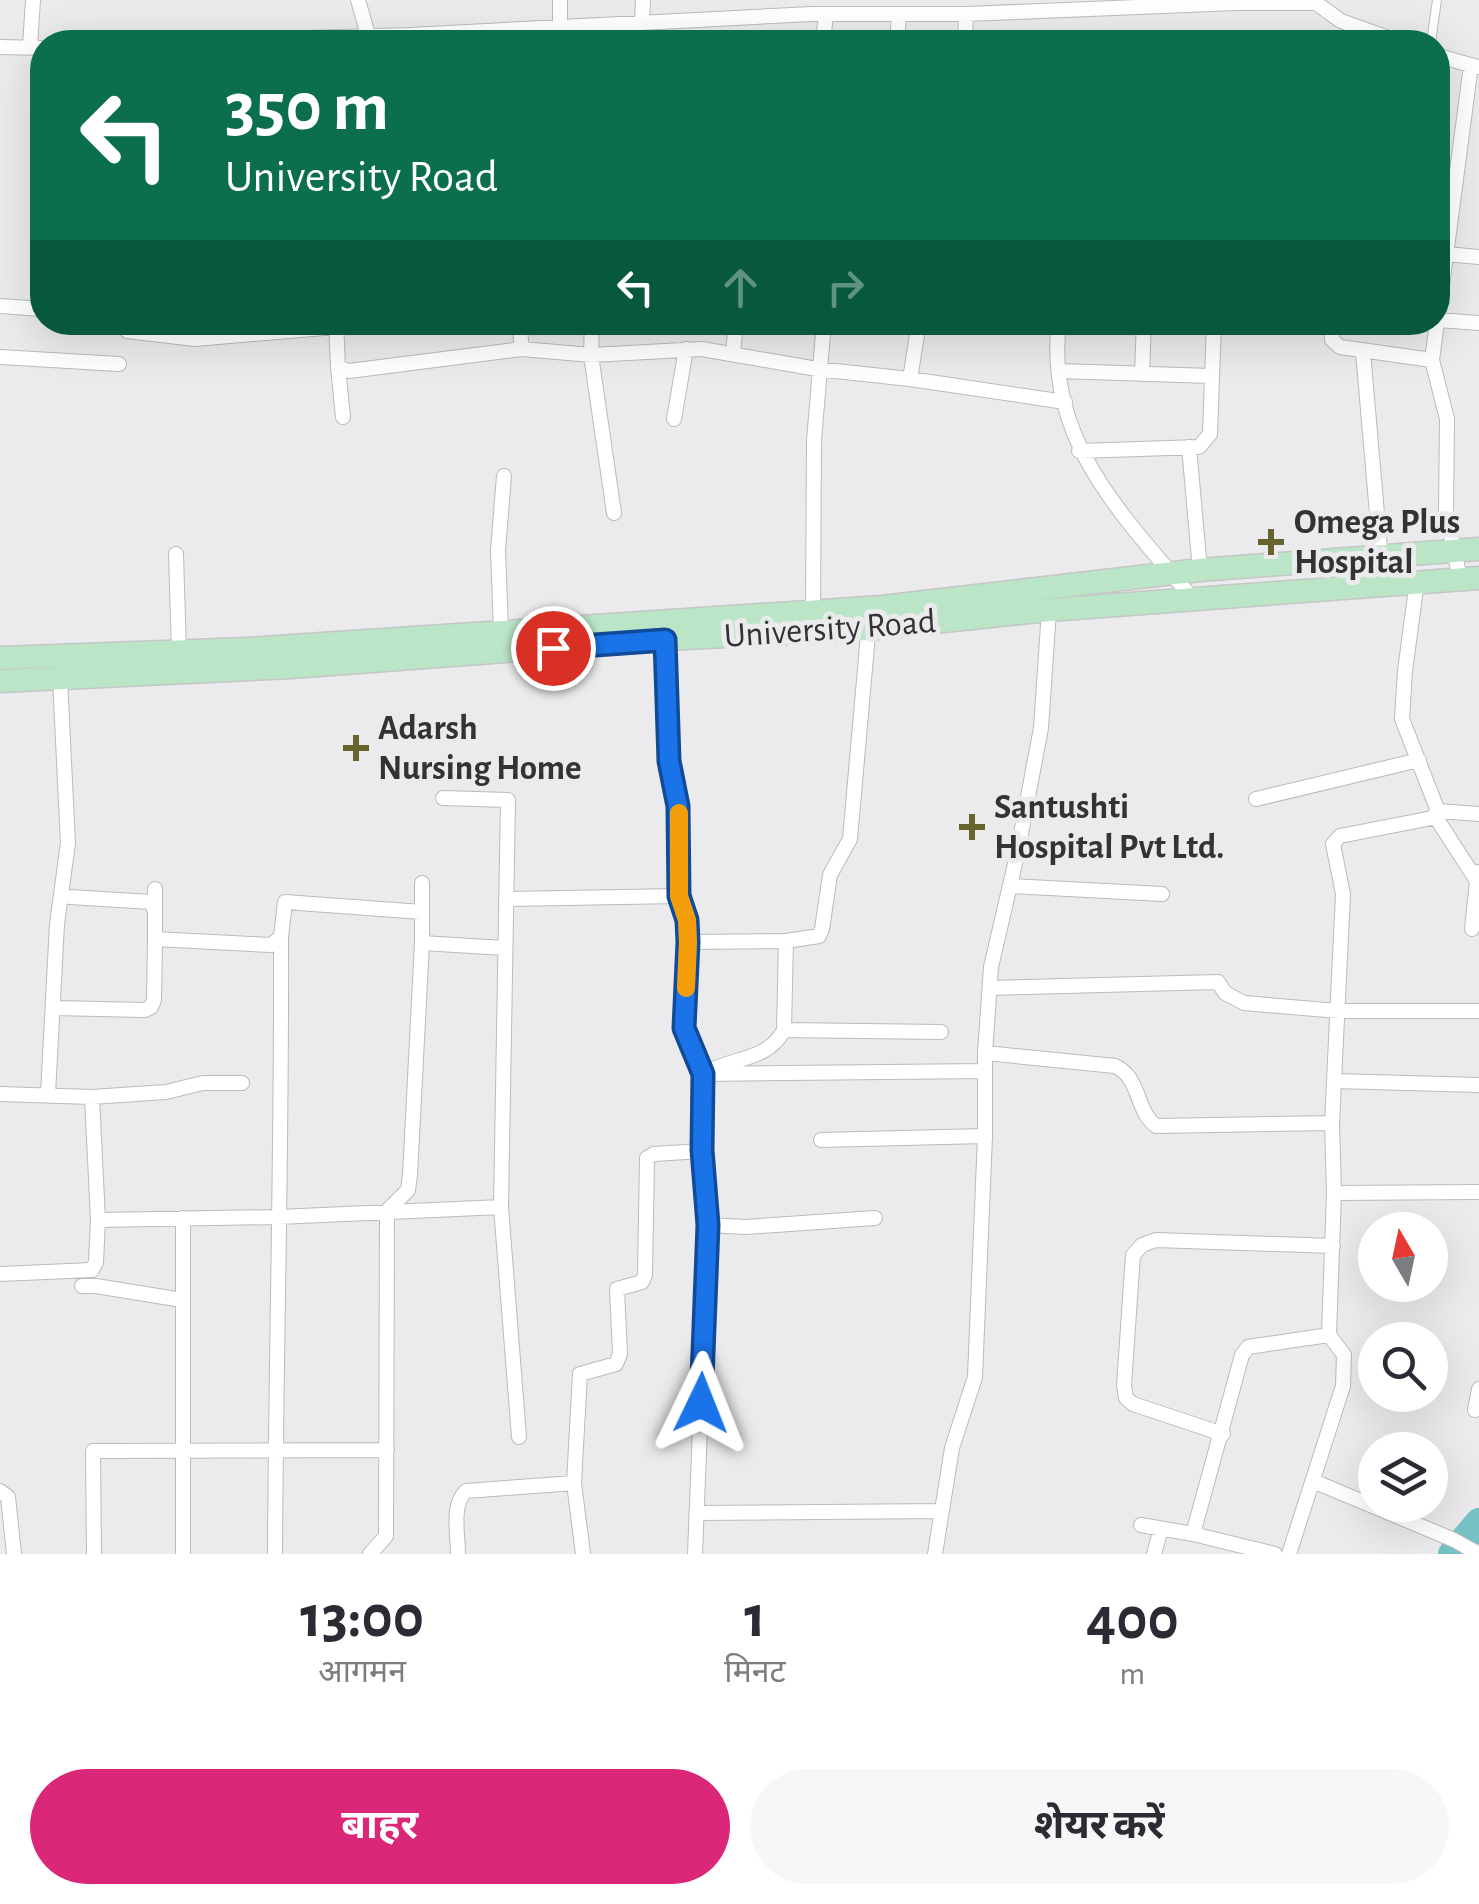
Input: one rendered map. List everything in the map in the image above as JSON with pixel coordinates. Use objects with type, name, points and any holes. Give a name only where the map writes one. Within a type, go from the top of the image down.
[{"type":"main road","points":[[869,618],[1200,570],[1479,550]]},
{"type":"main road","name":"University Road","points":[[0,681],[291,667],[665,640],[812,622],[1049,610],[1470,578]]},
{"type":"main road","points":[[0,658],[179,652],[501,630],[812,622]]},
{"type":"street","points":[[33,0],[35,30]]},
{"type":"street","points":[[358,0],[367,30]]},
{"type":"street","points":[[560,0],[560,26]]},
{"type":"street","points":[[642,22],[643,0]]},
{"type":"street","points":[[514,30],[826,14],[966,14],[1068,5],[1236,2],[1316,3],[1332,7],[1341,22],[1365,30]]},
{"type":"street","points":[[824,30],[826,14]]},
{"type":"street","points":[[965,30],[966,14]]},
{"type":"street","points":[[898,30],[899,15]]},
{"type":"street","points":[[579,24],[579,30]]},
{"type":"street","points":[[0,48],[30,47]]},
{"type":"street","points":[[1450,59],[1475,66],[1450,228]]},
{"type":"street","points":[[1450,254],[1479,257]]},
{"type":"street","points":[[0,306],[30,307]]},
{"type":"street","points":[[1450,320],[1479,323]]},
{"type":"street","points":[[165,335],[195,339],[235,335]]},
{"type":"street","points":[[195,335],[195,339]]},
{"type":"street","points":[[336,335],[344,417]]},
{"type":"street","points":[[521,335],[522,349]]},
{"type":"street","points":[[592,335],[591,356],[614,512]]},
{"type":"street","points":[[733,353],[735,335]]},
{"type":"street","points":[[812,622],[817,370],[822,335]]},
{"type":"street","points":[[910,379],[917,335]]},
{"type":"street","points":[[1057,335],[1068,422],[1080,451],[1110,502],[1193,599]]},
{"type":"street","points":[[1142,374],[1144,335]]},
{"type":"street","points":[[1080,451],[1199,446],[1210,434],[1213,335]]},
{"type":"street","points":[[1332,335],[1340,347],[1432,360]]},
{"type":"street","points":[[1435,335],[1432,360],[1447,419],[1446,512],[1454,551],[1470,578]]},
{"type":"street","points":[[338,367],[349,371],[522,349],[591,356],[686,349],[1065,402]]},
{"type":"street","points":[[674,419],[686,349]]},
{"type":"street","points":[[1363,352],[1383,584]]},
{"type":"street","points":[[0,356],[119,364]]},
{"type":"street","points":[[1060,372],[1211,376]]},
{"type":"street","points":[[1189,447],[1200,570]]},
{"type":"street","points":[[501,630],[498,550],[504,476]]},
{"type":"street","points":[[176,554],[179,652]]},
{"type":"street","points":[[1417,581],[1404,671],[1402,719],[1437,814],[1478,873],[1472,928]]},
{"type":"street","points":[[935,1554],[952,1448],[976,1377],[991,967],[1040,728],[1049,610]]},
{"type":"street","points":[[688,942],[786,941],[819,936],[830,875],[848,847],[869,618]]},
{"type":"street","points":[[665,640],[669,761],[678,806],[679,896],[687,920],[684,1028],[703,1074],[702,1150],[708,1225],[694,1554]]},
{"type":"street","points":[[48,1094],[57,924],[68,843],[60,679]]},
{"type":"street","points":[[1256,798],[1419,760]]},
{"type":"street","points":[[443,798],[508,800],[500,1207],[519,1437]]},
{"type":"street","points":[[1289,1554],[1346,1364],[1330,1334],[1332,1124],[1343,894],[1334,841],[1340,836],[1437,814],[1479,814]]},
{"type":"street","points":[[370,1554],[386,1536],[387,1211],[408,1190],[410,1175],[422,882]]},
{"type":"street","points":[[1010,886],[1162,894]]},
{"type":"street","points":[[53,1008],[151,1007],[154,889]]},
{"type":"street","points":[[506,899],[679,896]]},
{"type":"street","points":[[70,897],[150,902],[154,912]]},
{"type":"street","points":[[275,1554],[281,937],[285,902],[422,912]]},
{"type":"street","points":[[155,939],[270,945],[281,937]]},
{"type":"street","points":[[703,1074],[718,1065],[756,1056],[780,1037],[784,1030],[786,941]]},
{"type":"street","points":[[422,943],[504,948]]},
{"type":"street","points":[[990,988],[1218,982],[1225,993],[1244,1004],[1338,1011],[1479,1012]]},
{"type":"street","points":[[784,1030],[941,1032]]},
{"type":"street","points":[[985,1053],[1116,1066],[1132,1078],[1142,1112],[1156,1126],[1332,1124]]},
{"type":"street","points":[[703,1074],[985,1071]]},
{"type":"street","points":[[1334,1081],[1479,1085]]},
{"type":"street","points":[[0,1094],[159,1093],[203,1083],[242,1083]]},
{"type":"street","points":[[0,1274],[92,1270],[96,1262],[98,1220],[92,1096]]},
{"type":"street","points":[[821,1140],[985,1136]]},
{"type":"street","points":[[583,1554],[574,1483],[580,1374],[616,1364],[620,1354],[617,1289],[642,1282],[645,1275],[647,1158],[702,1150]]},
{"type":"street","points":[[1334,1192],[1479,1192]]},
{"type":"street","points":[[98,1220],[500,1207]]},
{"type":"street","points":[[183,1218],[183,1554]]},
{"type":"street","points":[[708,1225],[746,1227],[875,1218]]},
{"type":"street","points":[[1223,1434],[1126,1398],[1133,1255],[1156,1240],[1333,1246]]},
{"type":"street","points":[[82,1286],[182,1300]]},
{"type":"street","points":[[1193,1534],[1242,1355],[1248,1347],[1330,1334]]},
{"type":"street","points":[[1475,1410],[1479,1389]]},
{"type":"street","points":[[94,1554],[93,1451],[387,1450]]},
{"type":"street","points":[[1313,1482],[1474,1551]]},
{"type":"street","points":[[458,1554],[457,1504],[466,1491],[574,1483]]},
{"type":"street","points":[[0,1491],[8,1497],[14,1554]]},
{"type":"street","points":[[696,1513],[942,1511]]},
{"type":"street","points":[[1141,1525],[1275,1554]]},
{"type":"street","points":[[1154,1554],[1161,1529]]},
{"type":"lane","points":[[1432,30],[1436,0]]},
{"type":"waterway","points":[[1452,1554],[1479,1522]]},
{"type":"slow traffic","points":[[679,813],[679,896],[687,920],[688,942],[686,988]]},
{"type":"place","name":"Omega Plus Hospital","points":[[1271,542]]},
{"type":"place","name":"Adarsh Nursing Home","points":[[356,748]]},
{"type":"place","name":"Santushti Hospital Pvt Ltd.","points":[[972,827]]},
{"type":"route","points":[[553,648],[665,640],[669,761],[678,806],[679,896],[687,920],[684,1028],[703,1074],[702,1150],[708,1225],[701,1403]]}]
